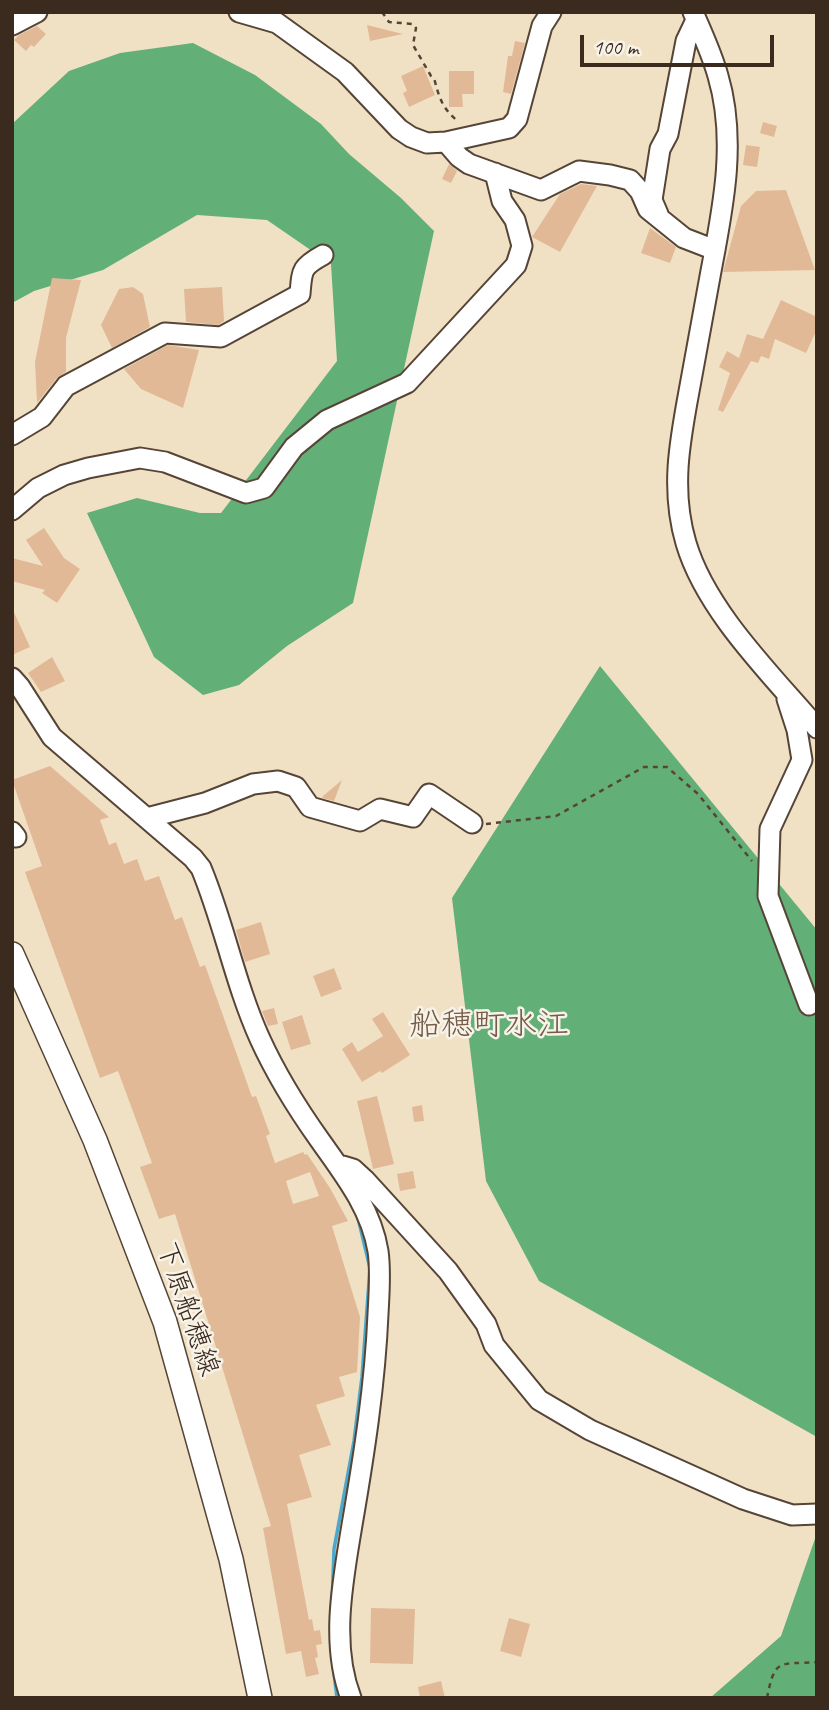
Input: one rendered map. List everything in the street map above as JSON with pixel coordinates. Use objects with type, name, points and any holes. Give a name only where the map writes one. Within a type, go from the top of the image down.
[{"type":"main road","name":"下原船穂線","points":[[12,954],[95,1140],[165,1322],[231,1559],[260,1698]]},
{"type":"street","points":[[12,24],[37,12]]},
{"type":"street","points":[[239,12],[277,23],[345,72],[399,129],[427,143],[509,128],[517,119],[542,26],[551,12]]},
{"type":"street","points":[[664,221],[652,200],[660,149],[668,134],[686,41],[695,16]]},
{"type":"street","points":[[695,16],[719,78],[727,156],[715,250],[678,454],[678,505],[686,544],[710,596],[726,620],[817,728]]},
{"type":"street","points":[[449,140],[459,157],[469,164],[541,190],[579,171],[610,174],[630,180],[640,191],[648,209],[684,238],[715,250]]},
{"type":"street","points":[[12,510],[38,488],[64,475],[140,458],[165,462],[246,493],[264,488],[294,447],[327,420],[407,383],[516,265],[522,246],[514,220],[502,201],[495,173]]},
{"type":"street","points":[[12,435],[42,417],[66,386],[165,333],[221,337],[300,294],[302,276],[307,264],[323,255]]},
{"type":"street","points":[[12,678],[52,737],[193,858],[201,868],[259,1038],[293,1100],[355,1190],[370,1224],[378,1250],[379,1284],[374,1374],[362,1468],[342,1585],[340,1629],[345,1682],[351,1698]]},
{"type":"street","points":[[783,688],[797,730],[802,760],[770,829],[768,896],[809,1005]]},
{"type":"street","points":[[147,818],[205,803],[253,784],[278,781],[296,787],[310,807],[360,821],[380,809],[413,817],[429,794],[472,823]]},
{"type":"street","points":[[340,1165],[365,1180],[448,1271],[486,1324],[494,1345],[539,1401],[590,1430],[743,1499],[792,1515],[817,1514]]},
{"type":"path","points":[[382,12],[389,22],[413,24],[416,28],[413,45],[434,78],[438,98],[447,113],[466,127],[449,140]]},
{"type":"path","points":[[472,823],[490,825],[556,816],[644,766],[667,766],[698,794],[759,870],[769,875]]},
{"type":"path","points":[[767,1698],[772,1672],[780,1665],[817,1662]]},
{"type":"green space","points":[[193,43],[255,75],[321,124],[349,154],[401,198],[434,231],[353,603],[287,646],[239,685],[203,695],[154,657],[87,513],[137,498],[200,513],[221,513],[337,361],[331,264],[267,220],[197,215],[103,270],[34,291],[12,303],[12,124],[69,71],[120,53]]},
{"type":"green space","points":[[600,666],[817,930],[817,1437],[539,1281],[486,1181],[452,898]]},
{"type":"green space","points":[[817,1533],[817,1698],[710,1698],[781,1636]]},
{"type":"building","points":[[367,25],[403,34],[370,41]]},
{"type":"building","points":[[37,26],[46,34],[34,47],[31,45],[26,51],[14,40]]},
{"type":"building","points":[[515,41],[525,43],[511,94],[503,92],[508,56],[512,56]]},
{"type":"building","points":[[423,66],[435,95],[409,107],[403,93],[407,91],[401,76]]},
{"type":"building","points":[[449,71],[474,71],[474,94],[462,94],[463,107],[449,107]]},
{"type":"building","points":[[763,122],[777,126],[774,137],[760,133]]},
{"type":"building","points":[[746,145],[760,147],[757,167],[743,165]]},
{"type":"building","points":[[449,164],[457,171],[451,183],[442,179]]},
{"type":"building","points":[[581,184],[597,186],[560,252],[532,237],[560,194]]},
{"type":"building","points":[[786,190],[815,270],[723,272],[741,206],[756,191]]},
{"type":"building","points":[[650,228],[676,247],[670,263],[641,253]]},
{"type":"building","points":[[52,278],[81,280],[66,338],[66,372],[56,379],[37,403],[35,362]]},
{"type":"building","points":[[133,287],[143,294],[150,327],[112,348],[101,325],[119,289]]},
{"type":"building","points":[[222,287],[224,321],[218,325],[186,322],[184,289]]},
{"type":"building","points":[[781,300],[817,317],[817,329],[806,353],[775,339],[769,359],[761,356],[758,363],[751,361],[723,412],[718,410],[730,373],[719,367],[727,351],[739,358],[747,334],[763,339]]},
{"type":"building","points":[[168,345],[199,350],[183,408],[141,389],[124,369]]},
{"type":"building","points":[[44,528],[64,558],[80,569],[57,603],[42,593],[45,590],[12,581],[12,558],[43,566],[26,540]]},
{"type":"building","points":[[12,608],[30,647],[12,655]]},
{"type":"building","points":[[52,657],[65,681],[41,692],[28,673]]},
{"type":"building","points":[[50,766],[109,817],[100,820],[109,845],[116,842],[124,864],[137,859],[145,881],[159,876],[175,920],[182,917],[200,967],[205,965],[252,1097],[256,1096],[270,1134],[266,1136],[275,1163],[303,1152],[307,1154],[348,1221],[332,1226],[360,1317],[357,1372],[339,1377],[345,1396],[316,1405],[331,1445],[299,1455],[312,1497],[287,1504],[309,1620],[312,1619],[314,1631],[320,1630],[322,1644],[316,1645],[318,1657],[315,1658],[319,1674],[306,1677],[301,1651],[286,1654],[263,1528],[271,1526],[175,1214],[159,1219],[140,1167],[152,1163],[118,1071],[100,1078],[25,872],[42,866],[12,780]],"holes":[[[310,1172],[319,1196],[293,1204],[286,1181]]]},
{"type":"building","points":[[342,780],[334,801],[322,798],[323,796]]},
{"type":"building","points":[[261,922],[270,954],[245,962],[236,930]]},
{"type":"building","points":[[334,968],[342,989],[321,997],[313,976]]},
{"type":"building","points":[[274,1008],[278,1024],[268,1026],[262,1011]]},
{"type":"building","points":[[383,1012],[410,1055],[362,1082],[342,1049],[352,1042],[358,1052],[383,1036],[372,1019]]},
{"type":"building","points":[[302,1015],[311,1044],[291,1050],[282,1022]]},
{"type":"building","points":[[377,1096],[394,1164],[373,1169],[357,1101]]},
{"type":"building","points":[[422,1105],[424,1121],[414,1122],[412,1107]]},
{"type":"building","points":[[413,1171],[416,1188],[400,1191],[397,1174]]},
{"type":"building","points":[[371,1608],[415,1609],[413,1664],[370,1663]]},
{"type":"building","points":[[509,1618],[530,1624],[521,1657],[500,1651]]},
{"type":"building","points":[[441,1681],[445,1698],[420,1698],[418,1687]]},
{"type":"waterway","points":[[331,1633],[334,1549],[354,1441],[370,1268],[358,1218]]},
{"type":"waterway","points":[[333,1665],[337,1698]]},
{"type":"district","name":"船穂町水江","points":[[489,1026]]}]
